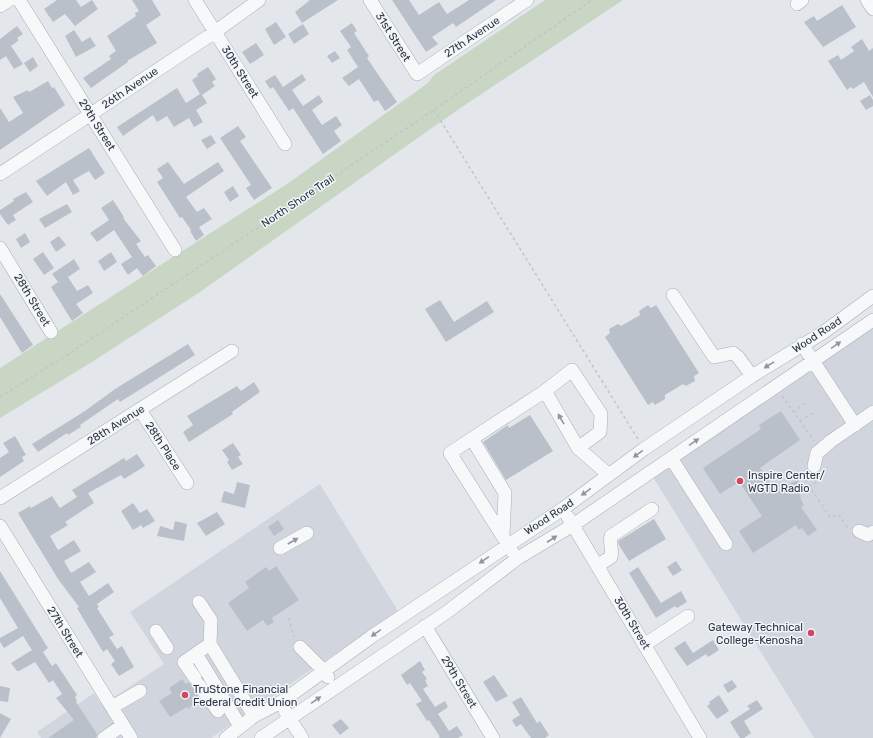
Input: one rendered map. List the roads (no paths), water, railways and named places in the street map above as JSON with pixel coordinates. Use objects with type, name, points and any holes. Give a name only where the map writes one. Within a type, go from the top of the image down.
[{"type":"street","points":[[0,6],[9,0]]},
{"type":"street","name":"29th Street","points":[[18,0],[175,250]]},
{"type":"street","name":"30th Street","points":[[195,0],[284,144]]},
{"type":"street","name":"26th Avenue","points":[[0,174],[215,32],[259,0]]},
{"type":"street","name":"31st Street","points":[[370,0],[417,74]]},
{"type":"street","name":"27th Avenue","points":[[417,74],[527,0]]},
{"type":"street","points":[[868,0],[873,9]]},
{"type":"street","name":"28th Street","points":[[0,248],[51,332]]},
{"type":"street","points":[[673,295],[714,357],[733,353],[738,357],[752,376]]},
{"type":"street","name":"Wood Road","points":[[226,738],[254,716],[281,702],[505,541],[564,508],[644,450],[752,376],[802,344],[824,332],[873,296]]},
{"type":"street","name":"Wood Road","points":[[261,738],[425,626],[518,558],[573,525],[873,320]]},
{"type":"street","points":[[802,344],[855,425]]},
{"type":"street","name":"28th Avenue","points":[[0,498],[232,351]]},
{"type":"street","points":[[518,558],[505,541],[450,453],[544,391],[572,370],[601,414],[600,432],[578,448]]},
{"type":"street","points":[[544,391],[578,448],[609,475]]},
{"type":"street","name":"28th Place","points":[[140,410],[187,483]]},
{"type":"street","points":[[814,466],[817,453],[831,441],[873,412]]},
{"type":"street","points":[[472,439],[505,493],[505,541]]},
{"type":"street","points":[[671,458],[726,544]]},
{"type":"street","name":"30th Street","points":[[564,508],[700,738]]},
{"type":"street","points":[[597,566],[611,557],[613,550],[610,541],[611,536],[652,509]]},
{"type":"street","name":"27th Street","points":[[0,526],[131,738]]},
{"type":"street","points":[[859,531],[868,535],[873,532]]},
{"type":"street","points":[[280,548],[306,533]]},
{"type":"street","points":[[199,602],[211,620],[210,644],[254,716]]},
{"type":"street","points":[[644,645],[688,616]]},
{"type":"street","name":"29th Street","points":[[425,626],[492,738]]},
{"type":"street","points":[[156,631],[167,648]]},
{"type":"street","points":[[190,658],[210,644]]},
{"type":"street","points":[[300,647],[324,671],[334,687]]},
{"type":"street","points":[[190,658],[200,680],[222,709],[240,726]]},
{"type":"street","points":[[190,658],[222,694],[222,709]]},
{"type":"street","points":[[112,707],[140,691]]},
{"type":"street","points":[[281,702],[302,738]]},
{"type":"street","points":[[104,738],[123,725]]},
{"type":"tunnel","points":[[200,675],[204,681]]},
{"type":"place","name":"Inspire Center/ WGTD Radio","points":[[740,481]]},
{"type":"place","name":"Gateway Technical College-Kenosha","points":[[811,633]]},
{"type":"place","name":"TruStone Financial Federal Credit Union","points":[[185,695]]}]
